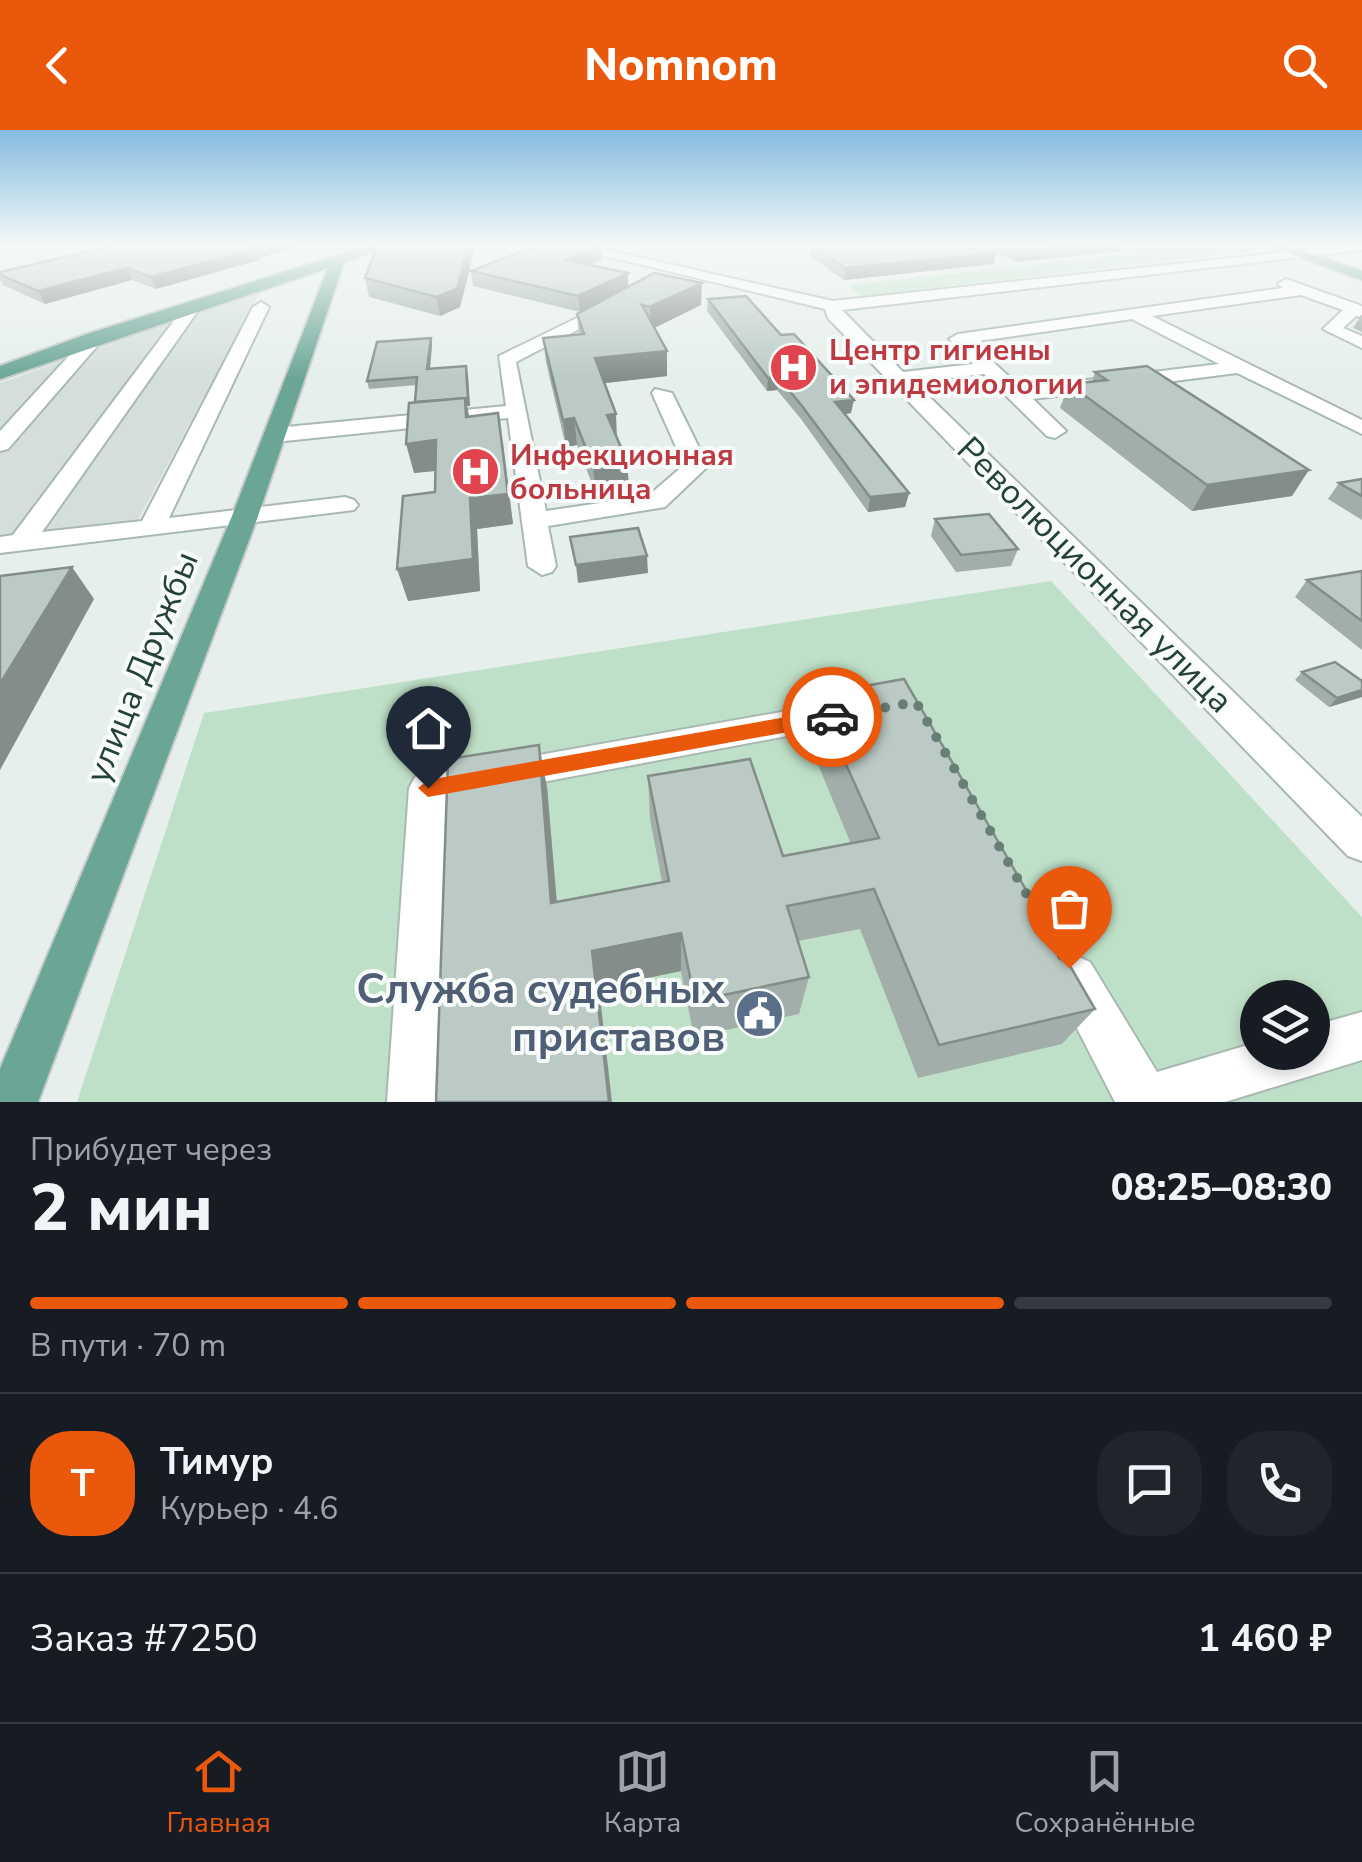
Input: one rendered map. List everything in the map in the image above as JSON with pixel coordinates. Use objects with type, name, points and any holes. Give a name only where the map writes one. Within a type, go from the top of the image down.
[{"type":"main road","points":[[6,368],[243,289]]},
{"type":"main road","name":"улица Дружбы","points":[[12,1102],[246,516],[327,289]]},
{"type":"street","points":[[760,289],[833,306],[982,289]]},
{"type":"street","points":[[1055,431],[958,340],[1303,290],[1358,310]]},
{"type":"street","points":[[542,566],[506,360],[630,297]]},
{"type":"street","points":[[11,543],[194,305]]},
{"type":"street","name":"Революционная улица","points":[[833,306],[834,314],[1362,843]]},
{"type":"street","points":[[152,528],[261,307]]},
{"type":"street","points":[[1358,310],[1332,329],[1362,343]]},
{"type":"street","points":[[1132,313],[1362,428]]},
{"type":"street","points":[[0,444],[96,337]]},
{"type":"street","points":[[1015,395],[1238,366]]},
{"type":"street","points":[[898,378],[985,368]]},
{"type":"street","points":[[535,520],[656,502],[696,466],[662,392]]},
{"type":"street","points":[[275,436],[517,411]]},
{"type":"street","points":[[11,543],[345,505]]},
{"type":"street","points":[[413,1102],[428,788],[896,705]]},
{"type":"street","points":[[1059,951],[1143,1101],[1249,1070]]},
{"type":"street","points":[[1330,1046],[1362,1036]]},
{"type":"shaded area","points":[[260,292],[138,520],[0,536],[0,383]]},
{"type":"green space","points":[[854,289],[919,289],[861,296]]},
{"type":"green space","points":[[1051,581],[1362,917],[1362,1102],[77,1102],[204,713]]},
{"type":"building","points":[[407,289],[456,289],[436,297]]},
{"type":"building","points":[[550,289],[592,289],[578,296]]},
{"type":"building","points":[[623,289],[688,289],[650,307],[642,305],[667,351],[595,358],[616,414],[607,415],[627,461],[593,466],[574,418],[563,420],[543,338],[584,334],[577,314]]},
{"type":"building","points":[[746,296],[781,335],[794,334],[854,400],[835,402],[909,493],[870,497],[802,406],[778,377],[768,378],[708,299]]},
{"type":"building","points":[[431,338],[427,369],[466,366],[468,398],[415,402],[417,377],[367,381],[377,342]]},
{"type":"building","points":[[1147,366],[1309,470],[1207,485],[1069,384],[1107,380],[1095,372]]},
{"type":"building","points":[[465,398],[466,417],[498,413],[508,494],[470,498],[473,559],[397,569],[403,496],[435,492],[436,440],[406,444],[409,403]]},
{"type":"building","points":[[1362,479],[1362,496],[1339,483]]},
{"type":"building","points":[[989,514],[1018,549],[961,555],[935,519]]},
{"type":"building","points":[[638,528],[647,556],[576,565],[570,537]]},
{"type":"building","points":[[72,567],[0,684],[0,576]]},
{"type":"building","points":[[1362,571],[1362,621],[1307,580]]},
{"type":"building","points":[[1335,662],[1362,681],[1362,690],[1337,698],[1302,672]]},
{"type":"building","points":[[904,679],[1095,1009],[939,1045],[874,889],[787,906],[809,977],[695,1001],[681,933],[592,951],[609,1102],[436,1102],[448,759],[539,745],[551,903],[669,881],[648,776],[750,759],[783,856],[879,838],[815,695]]},
{"type":"way so far","points":[[832,717],[916,702],[1069,968]]},
{"type":"place","name":"Центр гигиены и эпидемиологии","points":[[794,367]]},
{"type":"place","name":"Инфекционная больница","points":[[475,472]]},
{"type":"place","name":"Служба судебных приставов","points":[[760,1013]]},
{"type":"route","points":[[428,788],[832,717]]}]
